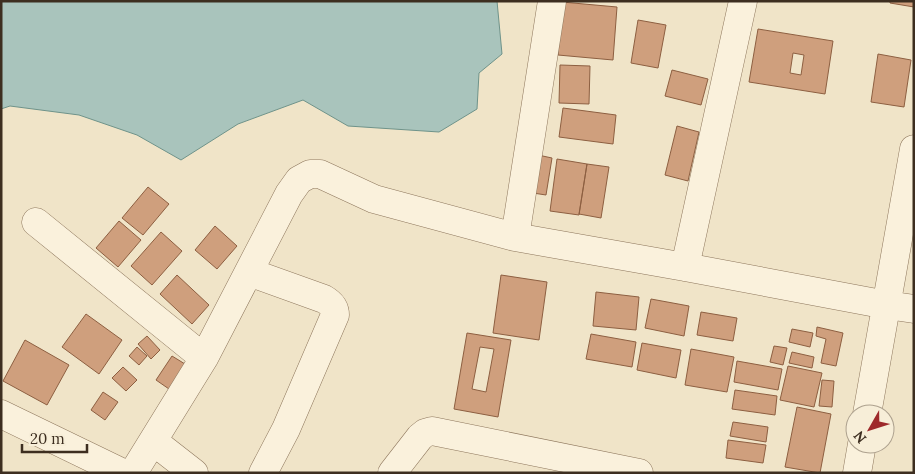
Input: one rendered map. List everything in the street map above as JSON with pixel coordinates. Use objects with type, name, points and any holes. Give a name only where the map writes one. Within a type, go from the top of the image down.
[{"type":"street","points":[[515,237],[552,1]]},
{"type":"street","points":[[685,267],[743,1]]},
{"type":"street","points":[[869,404],[914,149]]},
{"type":"street","points":[[133,473],[204,358],[289,194],[299,180],[310,174],[320,174],[374,199],[515,237],[887,305],[914,308]]},
{"type":"street","points":[[36,222],[204,358]]},
{"type":"street","points":[[249,272],[324,299],[331,303],[335,309],[335,315],[286,429],[263,473]]},
{"type":"street","points":[[1,414],[123,473]]},
{"type":"street","points":[[392,473],[420,437],[432,431],[639,473]]},
{"type":"street","points":[[153,441],[194,473]]},
{"type":"street","points":[[857,473],[860,454]]},
{"type":"water","points":[[1,1],[497,1],[502,54],[479,73],[477,109],[439,132],[348,126],[303,100],[238,124],[181,160],[137,135],[79,115],[10,106],[1,109]]},
{"type":"building","points":[[890,1],[914,1],[914,7],[890,3]]},
{"type":"building","points":[[562,2],[617,7],[613,60],[558,55]]},
{"type":"building","points":[[638,20],[666,25],[658,68],[631,63]]},
{"type":"building","points":[[758,29],[833,41],[825,94],[749,82]],"holes":[[[793,53],[804,55],[801,75],[790,73]]]},
{"type":"building","points":[[878,54],[911,60],[904,107],[871,102]]},
{"type":"building","points":[[560,65],[590,66],[589,104],[559,103]]},
{"type":"building","points":[[672,70],[708,79],[701,105],[665,96]]},
{"type":"building","points":[[563,108],[616,115],[613,144],[559,137]]},
{"type":"building","points":[[677,126],[699,132],[688,181],[665,175]]},
{"type":"building","points":[[538,155],[552,158],[546,195],[533,193]]},
{"type":"building","points":[[557,159],[587,164],[579,215],[550,211]]},
{"type":"building","points":[[587,164],[609,167],[601,218],[579,214]]},
{"type":"building","points":[[148,187],[169,204],[143,235],[122,218]]},
{"type":"building","points":[[119,221],[141,240],[118,267],[96,248]]},
{"type":"building","points":[[215,226],[237,246],[217,269],[195,250]]},
{"type":"building","points":[[161,232],[182,251],[152,285],[131,266]]},
{"type":"building","points":[[177,275],[209,305],[192,324],[160,294]]},
{"type":"building","points":[[501,275],[547,282],[539,340],[493,333]]},
{"type":"building","points":[[596,292],[639,297],[636,330],[593,326]]},
{"type":"building","points":[[651,299],[689,306],[684,336],[645,328]]},
{"type":"building","points":[[701,312],[737,318],[733,341],[697,335]]},
{"type":"building","points":[[86,314],[122,340],[99,374],[62,347]]},
{"type":"building","points":[[817,327],[843,333],[836,366],[821,363],[826,339],[816,336]]},
{"type":"building","points":[[792,329],[813,333],[810,347],[789,342]]},
{"type":"building","points":[[467,333],[511,340],[498,417],[454,409]],"holes":[[[480,347],[494,349],[486,392],[472,389]]]},
{"type":"building","points":[[591,334],[636,342],[632,367],[586,359]]},
{"type":"building","points":[[147,336],[160,350],[151,359],[138,344]]},
{"type":"building","points":[[25,340],[69,365],[47,405],[3,381]]},
{"type":"building","points":[[642,343],[681,350],[676,378],[637,370]]},
{"type":"building","points":[[774,346],[787,348],[783,365],[770,362]]},
{"type":"building","points":[[137,347],[147,356],[139,365],[129,356]]},
{"type":"building","points":[[691,349],[734,357],[727,392],[685,385]]},
{"type":"building","points":[[792,352],[814,357],[812,368],[789,363]]},
{"type":"building","points":[[172,356],[185,364],[169,389],[156,380]]},
{"type":"building","points":[[737,361],[782,369],[778,390],[734,382]]},
{"type":"building","points":[[788,366],[822,373],[814,407],[780,400]]},
{"type":"building","points":[[123,367],[137,380],[126,391],[112,378]]},
{"type":"building","points":[[822,380],[834,381],[832,407],[819,406]]},
{"type":"building","points":[[735,390],[777,396],[775,415],[732,409]]},
{"type":"building","points":[[103,392],[118,402],[105,420],[91,410]]},
{"type":"building","points":[[797,407],[831,414],[820,473],[785,467]]},
{"type":"building","points":[[733,422],[768,427],[766,442],[730,436]]},
{"type":"building","points":[[728,440],[766,445],[763,463],[726,458]]}]
